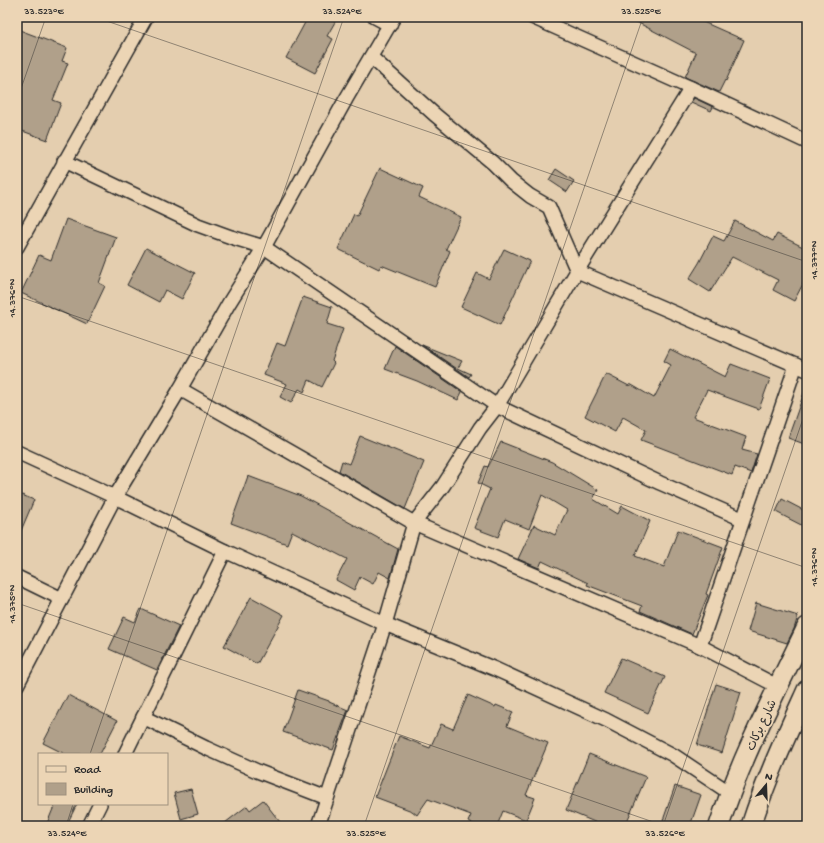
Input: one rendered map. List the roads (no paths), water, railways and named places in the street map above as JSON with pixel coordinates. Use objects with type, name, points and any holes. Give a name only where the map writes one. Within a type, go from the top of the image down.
[{"type":"main road","name":"شارع بركات","points":[[720,822],[730,793],[807,627]]},
{"type":"main road","points":[[751,826],[767,781],[807,690]]},
{"type":"main road","points":[[720,822],[743,826]]},
{"type":"street","points":[[17,247],[146,17]]},
{"type":"street","points":[[17,685],[115,497],[180,389],[229,303],[264,247],[370,57],[392,21],[375,17]]},
{"type":"street","points":[[532,17],[807,142]]},
{"type":"street","points":[[370,57],[434,114],[493,163],[511,181],[530,196],[549,207],[577,271],[801,367],[742,519],[700,646]]},
{"type":"street","points":[[318,826],[385,624],[414,523],[443,486],[480,428],[497,406],[577,271],[691,88]]},
{"type":"street","points":[[64,161],[198,226],[264,247],[497,406],[660,483],[742,519]]},
{"type":"street","points":[[180,389],[414,523],[700,646],[779,687]]},
{"type":"street","points":[[17,452],[115,497],[225,551],[385,624],[494,670],[606,720],[673,755],[730,793]]},
{"type":"street","points":[[125,753],[225,551]]},
{"type":"street","points":[[17,577],[62,599]]},
{"type":"street","points":[[143,717],[257,771],[327,798]]},
{"type":"street","points":[[89,826],[100,805]]}]
